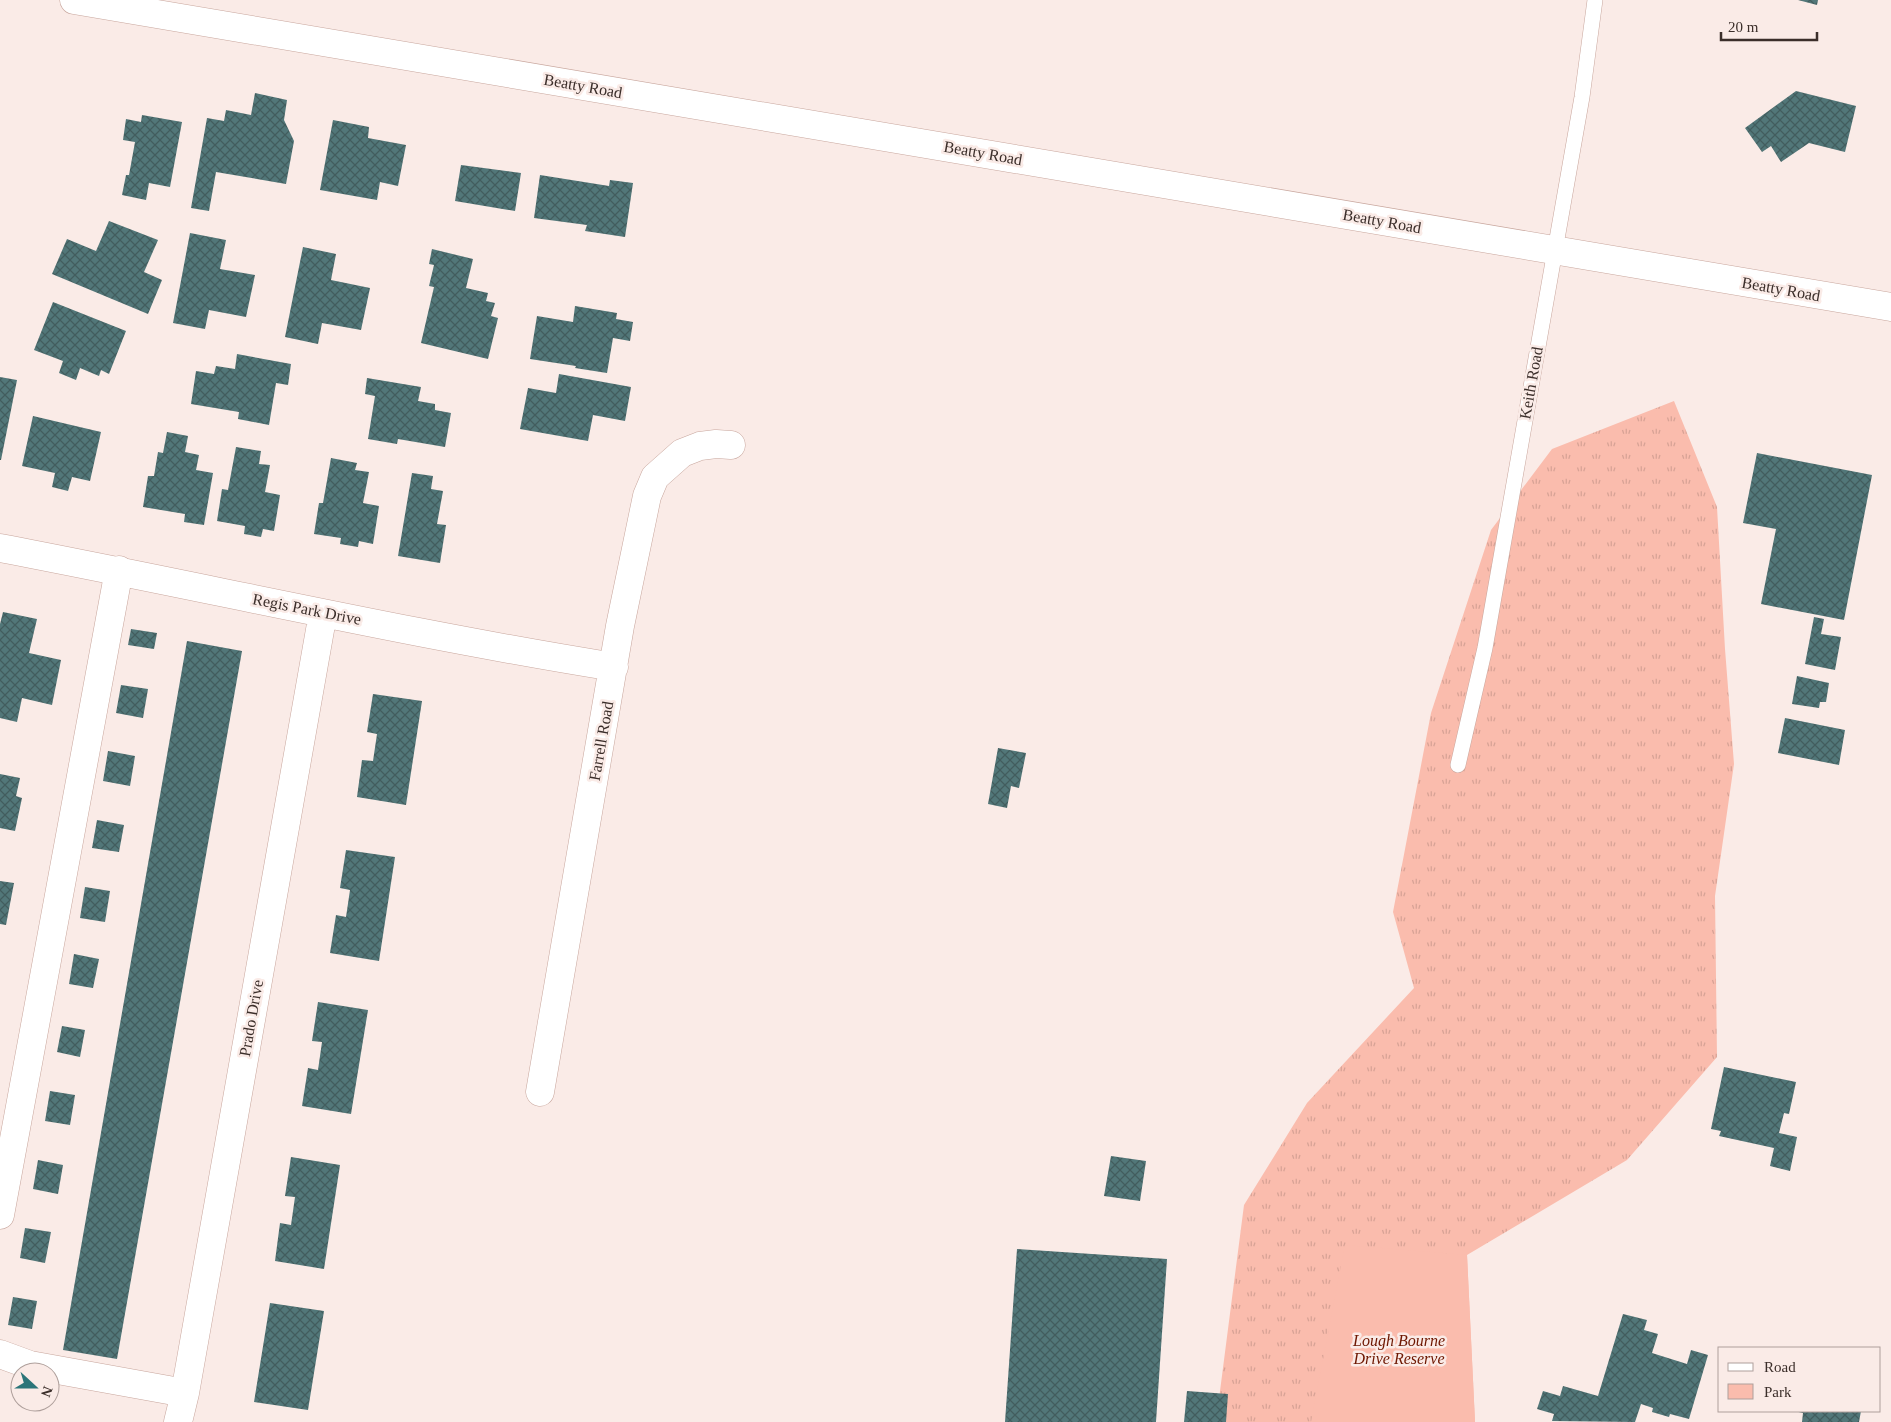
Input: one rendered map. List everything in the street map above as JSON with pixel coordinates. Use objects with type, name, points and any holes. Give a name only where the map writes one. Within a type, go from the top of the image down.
[{"type":"street","name":"Beatty Road","points":[[74,0],[1891,307]]},
{"type":"street","name":"Farrell Road","points":[[540,1092],[614,667],[647,496],[655,477],[682,452],[700,446],[731,445]]},
{"type":"street","name":"Regis Park Drive","points":[[0,548],[119,570],[323,613],[614,667]]},
{"type":"street","points":[[0,1215],[119,570]]},
{"type":"street","name":"Prado Drive","points":[[178,1422],[185,1393],[323,613]]},
{"type":"street","points":[[0,1354],[30,1364],[185,1393]]},
{"type":"lane","name":"Keith Road","points":[[1458,765],[1486,648],[1582,97],[1595,0]]},
{"type":"green space","points":[[1674,401],[1717,507],[1734,764],[1715,896],[1717,1057],[1627,1160],[1467,1255],[1475,1422],[1216,1422],[1244,1205],[1307,1103],[1414,988],[1393,912],[1431,713],[1491,530],[1552,449]]},
{"type":"green space","name":"Lough Bourne Drive Reserve","points":[[1345,1245],[1467,1255],[1475,1422],[1311,1422]]},
{"type":"building","points":[[1798,0],[1818,0],[1817,5]]},
{"type":"building","points":[[1796,91],[1856,106],[1845,152],[1809,143],[1781,162],[1771,146],[1762,152],[1745,128]]},
{"type":"building","points":[[255,93],[287,100],[284,120],[294,141],[286,184],[216,172],[209,211],[191,208],[207,118],[224,121],[226,110],[251,115]]},
{"type":"building","points":[[142,115],[182,122],[170,187],[149,183],[146,200],[122,195],[126,175],[129,175],[135,142],[123,140],[126,119],[141,122]]},
{"type":"building","points":[[333,120],[369,127],[368,138],[406,145],[398,186],[380,182],[377,200],[320,190]]},
{"type":"building","points":[[461,165],[521,173],[515,211],[455,201]]},
{"type":"building","points":[[540,175],[609,186],[610,180],[633,183],[625,237],[585,231],[587,225],[534,218]]},
{"type":"building","points":[[109,221],[158,240],[144,272],[162,280],[148,314],[52,274],[67,239],[96,251]]},
{"type":"building","points":[[190,233],[226,240],[220,269],[255,275],[246,317],[209,310],[205,329],[173,323]]},
{"type":"building","points":[[303,247],[336,254],[331,280],[370,288],[361,330],[322,323],[318,344],[285,337]]},
{"type":"building","points":[[432,249],[473,259],[466,288],[488,293],[486,301],[495,303],[491,316],[498,318],[488,359],[421,343],[434,287],[429,286],[434,265],[429,264]]},
{"type":"building","points":[[53,302],[126,331],[109,374],[101,370],[99,376],[80,368],[76,380],[59,373],[63,361],[34,350]]},
{"type":"building","points":[[575,306],[617,313],[616,319],[633,322],[630,341],[613,338],[607,373],[530,359],[537,316],[573,322]]},
{"type":"building","points":[[237,354],[291,364],[288,385],[276,383],[269,425],[238,419],[239,412],[191,404],[196,371],[214,374],[216,366],[235,369]]},
{"type":"building","points":[[559,374],[631,387],[625,421],[593,415],[588,441],[520,429],[528,388],[556,393]]},
{"type":"building","points":[[0,377],[17,380],[1,460],[0,460]]},
{"type":"building","points":[[367,378],[421,387],[418,401],[435,404],[435,410],[451,413],[445,447],[398,439],[397,444],[368,439],[375,396],[365,394]]},
{"type":"building","points":[[33,416],[101,432],[90,481],[72,477],[68,491],[52,487],[55,473],[22,466]]},
{"type":"building","points":[[167,432],[188,436],[185,452],[199,455],[196,470],[213,473],[204,525],[184,522],[185,514],[143,507],[148,476],[154,476],[158,452],[163,453]]},
{"type":"building","points":[[236,447],[261,451],[259,464],[270,465],[265,492],[280,495],[274,531],[263,529],[261,537],[244,534],[245,526],[217,521],[222,489],[228,490]]},
{"type":"building","points":[[1757,453],[1872,475],[1844,620],[1761,604],[1776,529],[1743,523]]},
{"type":"building","points":[[331,458],[357,463],[355,470],[369,472],[363,503],[379,506],[373,544],[359,541],[358,547],[340,544],[341,538],[314,534],[319,503],[323,503]]},
{"type":"building","points":[[412,473],[433,476],[431,489],[443,491],[437,524],[446,525],[440,563],[398,556]]},
{"type":"building","points":[[3,612],[37,619],[29,653],[61,660],[52,705],[22,698],[17,722],[0,718],[0,624]]},
{"type":"building","points":[[1814,617],[1824,619],[1821,634],[1841,637],[1835,670],[1805,664]]},
{"type":"building","points":[[131,629],[157,633],[154,649],[128,645]]},
{"type":"building","points":[[187,641],[242,651],[117,1359],[63,1350]]},
{"type":"building","points":[[1797,676],[1829,683],[1826,702],[1820,702],[1819,708],[1792,704]]},
{"type":"building","points":[[121,685],[148,689],[143,718],[116,713]]},
{"type":"building","points":[[373,694],[422,701],[406,805],[357,797],[362,760],[373,761],[377,734],[367,732]]},
{"type":"building","points":[[1785,718],[1845,730],[1839,765],[1778,753]]},
{"type":"building","points":[[998,748],[1026,753],[1019,788],[1011,786],[1007,808],[988,804]]},
{"type":"building","points":[[108,751],[135,756],[130,786],[103,781]]},
{"type":"building","points":[[0,774],[20,778],[16,796],[22,798],[15,831],[0,828]]},
{"type":"building","points":[[97,820],[124,825],[119,852],[92,848]]},
{"type":"building","points":[[346,850],[395,857],[379,961],[330,953],[336,915],[346,917],[350,890],[340,888]]},
{"type":"building","points":[[0,881],[14,883],[6,925],[0,924]]},
{"type":"building","points":[[85,887],[110,891],[105,922],[80,918]]},
{"type":"building","points":[[74,954],[99,959],[93,988],[69,984]]},
{"type":"building","points":[[318,1002],[368,1010],[351,1114],[302,1106],[308,1068],[318,1070],[322,1042],[312,1041]]},
{"type":"building","points":[[62,1026],[85,1030],[80,1057],[57,1052]]},
{"type":"building","points":[[1724,1067],[1796,1082],[1789,1114],[1784,1113],[1779,1133],[1797,1137],[1790,1171],[1770,1166],[1774,1148],[1719,1136],[1721,1131],[1711,1129]]},
{"type":"building","points":[[50,1091],[75,1095],[70,1125],[45,1121]]},
{"type":"building","points":[[1111,1156],[1146,1161],[1140,1201],[1104,1196]]},
{"type":"building","points":[[291,1157],[340,1165],[324,1269],[275,1261],[280,1223],[291,1225],[295,1197],[285,1196]]},
{"type":"building","points":[[38,1160],[63,1165],[58,1194],[33,1189]]},
{"type":"building","points":[[25,1228],[51,1232],[45,1263],[20,1258]]},
{"type":"building","points":[[1017,1249],[1167,1259],[1156,1422],[1005,1422]]},
{"type":"building","points":[[13,1297],[37,1301],[32,1329],[8,1325]]},
{"type":"building","points":[[270,1303],[324,1311],[308,1410],[254,1402]]},
{"type":"building","points":[[1623,1314],[1647,1320],[1644,1330],[1658,1334],[1652,1353],[1687,1364],[1691,1350],[1708,1355],[1689,1419],[1670,1414],[1669,1417],[1652,1412],[1653,1408],[1641,1404],[1635,1422],[1552,1421],[1554,1414],[1537,1409],[1543,1391],[1560,1396],[1563,1386],[1598,1396]]},
{"type":"building","points":[[1187,1391],[1228,1394],[1226,1422],[1184,1422]]},
{"type":"building","points":[[1798,1412],[1861,1412],[1859,1422],[1802,1422],[1803,1413]]}]
